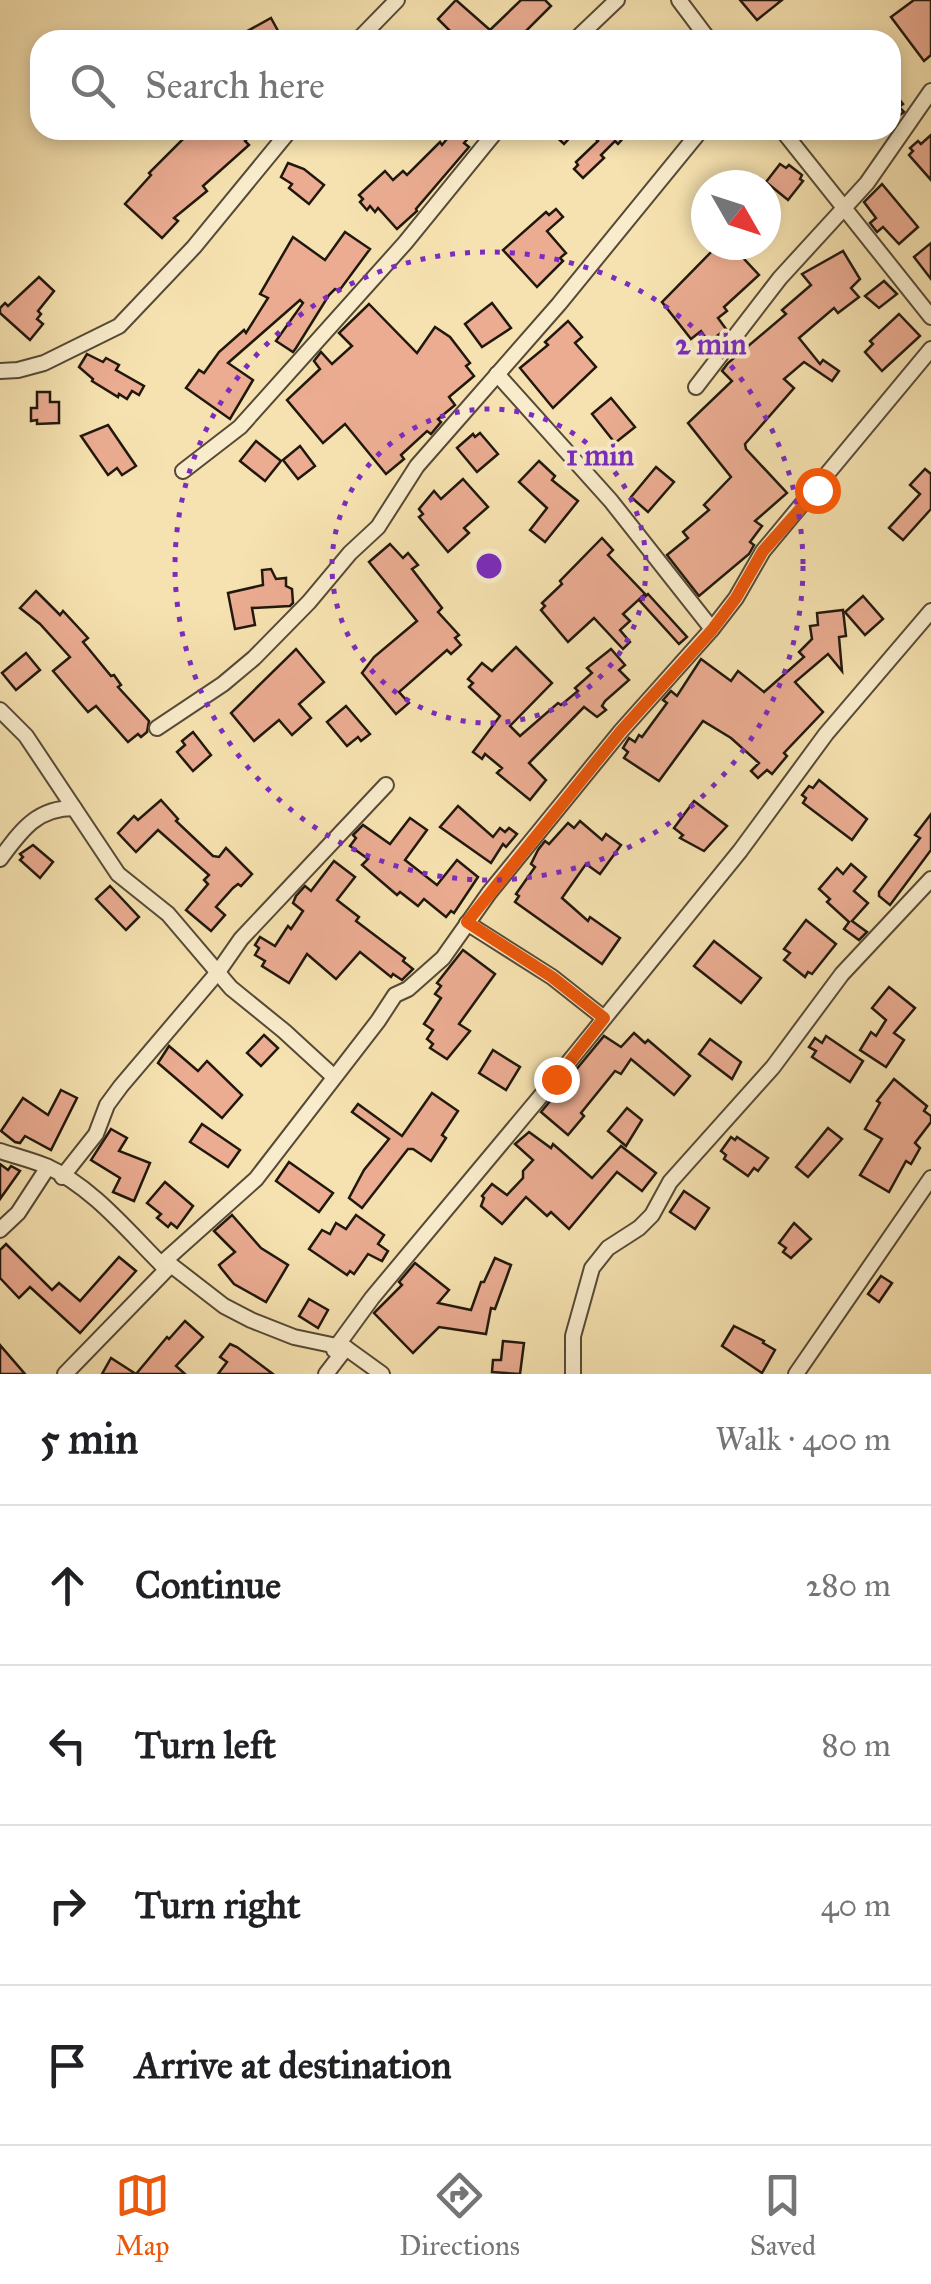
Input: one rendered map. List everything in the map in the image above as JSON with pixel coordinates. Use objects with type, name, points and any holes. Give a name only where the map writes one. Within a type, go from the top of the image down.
[{"type":"street","points":[[368,30],[397,0]]},
{"type":"street","points":[[586,30],[617,0]]},
{"type":"street","points":[[679,0],[702,30]]},
{"type":"street","points":[[901,134],[931,91]]},
{"type":"street","points":[[0,371],[44,364],[119,326],[194,247],[282,140]]},
{"type":"street","points":[[183,471],[240,427],[406,243],[489,140]]},
{"type":"street","points":[[157,728],[254,658],[378,527],[416,466],[559,304],[693,140]]},
{"type":"street","points":[[790,140],[931,317]]},
{"type":"street","points":[[696,387],[780,278],[868,182],[897,140]]},
{"type":"street","points":[[65,1374],[166,1264],[256,1179],[378,1021],[387,1002],[443,958],[467,922],[621,731],[712,630],[763,551],[931,349]]},
{"type":"street","points":[[498,374],[611,500],[712,630]]},
{"type":"street","points":[[346,1348],[334,1350],[372,1298],[740,851],[826,734],[931,611]]},
{"type":"street","points":[[0,710],[7,727],[26,736],[118,874],[168,914],[246,1002],[332,1076]]},
{"type":"street","points":[[62,1176],[96,1134],[107,1105],[121,1086],[218,972],[240,939],[386,785]]},
{"type":"street","points":[[0,859],[37,816],[55,808],[74,808]]},
{"type":"street","points":[[574,1374],[572,1336],[592,1268],[608,1248],[652,1215],[670,1182],[773,1067],[842,974],[931,879]]},
{"type":"street","points":[[467,922],[552,977],[604,1018]]},
{"type":"street","points":[[0,1151],[48,1167],[97,1200],[166,1264],[224,1306],[294,1337],[346,1348],[382,1374]]},
{"type":"street","points":[[0,1230],[18,1213],[48,1167]]},
{"type":"street","points":[[796,1374],[931,1178]]},
{"type":"street","points":[[326,1374],[346,1348]]},
{"type":"building","points":[[456,0],[490,30],[449,30],[438,19]]},
{"type":"building","points":[[521,0],[545,0],[551,6],[527,30],[490,30]]},
{"type":"building","points":[[740,0],[782,0],[757,20]]},
{"type":"building","points":[[914,0],[931,0],[931,55],[924,61],[891,17]]},
{"type":"building","points":[[271,18],[278,30],[249,30]]},
{"type":"building","points":[[931,135],[931,180],[909,155],[913,151],[910,148]]},
{"type":"building","points":[[182,140],[246,140],[249,145],[203,186],[207,191],[174,218],[178,221],[162,238],[125,204]]},
{"type":"building","points":[[446,140],[467,140],[464,143],[469,147],[417,211],[397,229],[378,208],[375,212],[370,206],[367,210],[360,202],[363,199],[359,195],[385,171],[393,180],[403,171],[407,175],[440,142],[442,145]]},
{"type":"building","points":[[622,140],[618,144],[615,141],[583,178],[574,169],[576,162],[598,141]]},
{"type":"building","points":[[288,163],[304,169],[324,185],[309,204],[281,177]]},
{"type":"building","points":[[780,164],[786,168],[789,165],[802,175],[803,181],[788,200],[781,194],[781,170],[775,170]]},
{"type":"building","points":[[882,184],[918,227],[899,244],[883,227],[877,232],[870,223],[876,218],[864,202]]},
{"type":"building","points":[[556,209],[563,217],[547,231],[566,253],[537,287],[503,250],[546,212],[549,215]]},
{"type":"building","points":[[345,232],[370,249],[339,291],[335,289],[329,295],[293,352],[276,341],[303,303],[300,300],[228,363],[253,380],[230,419],[186,388],[199,370],[204,373],[219,352],[244,330],[246,333],[268,298],[260,294],[293,237],[325,260]]},
{"type":"building","points":[[931,243],[931,279],[914,257]]},
{"type":"building","points":[[843,251],[860,279],[851,288],[859,297],[838,313],[834,308],[799,338],[820,364],[823,360],[839,371],[832,381],[804,362],[784,379],[794,388],[745,444],[787,493],[755,521],[762,526],[750,542],[754,545],[749,554],[699,596],[667,555],[688,538],[683,532],[709,510],[704,505],[731,477],[688,423],[732,381],[722,371],[728,363],[786,314],[782,310],[811,285],[802,274]]},
{"type":"building","points":[[703,260],[745,260],[759,275],[724,307],[727,311],[718,318],[726,329],[709,342],[701,331],[691,339],[662,302]]},
{"type":"building","points":[[39,277],[54,291],[38,311],[41,314],[37,319],[43,324],[30,340],[0,313],[0,308],[5,303],[8,306]]},
{"type":"building","points":[[884,281],[897,294],[879,308],[865,296]]},
{"type":"building","points":[[492,303],[511,328],[482,347],[465,324]]},
{"type":"building","points":[[369,304],[417,353],[435,327],[450,337],[470,363],[466,366],[474,376],[449,397],[455,405],[438,419],[441,422],[431,434],[427,431],[386,474],[345,424],[323,443],[287,400],[320,369],[314,361],[321,352],[332,364],[352,346],[339,333]]},
{"type":"building","points":[[899,314],[920,336],[882,371],[865,352],[873,344],[870,341]]},
{"type":"building","points":[[568,321],[582,337],[575,343],[596,367],[553,408],[520,368],[548,345],[545,342]]},
{"type":"building","points":[[87,354],[119,365],[116,370],[144,386],[139,395],[132,391],[127,399],[119,394],[118,397],[92,381],[79,367]]},
{"type":"building","points":[[37,392],[50,392],[50,402],[59,402],[59,423],[31,421],[31,408],[37,408]]},
{"type":"building","points":[[611,398],[635,427],[615,443],[592,414]]},
{"type":"building","points":[[108,425],[136,466],[122,475],[117,468],[108,475],[81,436]]},
{"type":"building","points":[[480,433],[498,454],[477,472],[457,448]]},
{"type":"building","points":[[256,441],[281,461],[265,481],[240,461]]},
{"type":"building","points":[[300,446],[315,466],[298,479],[283,460]]},
{"type":"building","points":[[539,461],[555,476],[552,480],[578,501],[545,542],[530,530],[547,508],[519,482]]},
{"type":"building","points":[[656,467],[674,482],[648,512],[631,497]]},
{"type":"building","points":[[925,469],[931,474],[931,509],[903,540],[889,528],[920,494],[910,485]]},
{"type":"building","points":[[463,479],[488,507],[464,528],[469,533],[448,552],[419,517],[423,514],[419,509],[434,491],[441,499]]},
{"type":"building","points":[[602,538],[613,550],[608,555],[645,594],[623,614],[630,621],[620,630],[630,642],[623,649],[594,618],[568,642],[541,610],[545,606],[542,603],[562,584],[560,581]]},
{"type":"building","points":[[390,544],[403,558],[408,553],[418,565],[412,569],[442,608],[438,612],[459,635],[455,638],[461,645],[451,654],[447,650],[399,692],[409,703],[396,714],[362,673],[374,657],[417,621],[369,562]]},
{"type":"building","points":[[271,569],[276,579],[286,578],[293,603],[252,608],[255,625],[235,629],[228,593],[263,585],[262,570]]},
{"type":"building","points":[[36,591],[60,615],[63,611],[88,638],[83,642],[149,721],[147,732],[141,737],[138,734],[128,742],[96,706],[88,712],[53,671],[70,657],[20,608]]},
{"type":"building","points":[[648,594],[687,637],[679,644],[640,601]]},
{"type":"building","points":[[863,596],[883,619],[865,635],[845,612]]},
{"type":"building","points":[[843,610],[846,636],[839,637],[842,671],[828,654],[795,682],[823,712],[784,753],[787,756],[772,774],[767,770],[758,778],[751,771],[759,763],[731,738],[703,721],[659,781],[624,758],[628,752],[623,748],[629,738],[635,742],[639,735],[642,737],[667,703],[663,700],[671,691],[677,696],[701,659],[731,681],[738,671],[764,692],[804,657],[799,652],[812,639],[810,626],[818,625],[817,613]]},
{"type":"building","points":[[516,647],[552,683],[510,726],[520,736],[578,691],[575,688],[592,673],[587,668],[611,649],[625,665],[619,670],[629,680],[605,701],[602,706],[606,710],[597,717],[584,707],[529,763],[546,780],[530,800],[497,773],[502,768],[485,754],[482,759],[473,752],[500,716],[469,687],[473,683],[468,679],[482,663],[492,671]]},
{"type":"building","points":[[296,649],[324,682],[299,704],[311,718],[292,735],[279,720],[254,741],[231,713]]},
{"type":"building","points":[[26,653],[40,670],[16,690],[2,673]]},
{"type":"building","points":[[346,706],[370,734],[347,746],[327,722]]},
{"type":"building","points":[[193,732],[211,755],[193,771],[177,752]]},
{"type":"building","points":[[819,780],[867,819],[852,840],[803,803],[806,798],[802,795]]},
{"type":"building","points":[[161,800],[176,821],[213,856],[219,857],[226,848],[252,874],[216,907],[225,915],[211,931],[186,910],[208,884],[204,880],[209,875],[158,830],[136,852],[118,833],[134,816],[138,820]]},
{"type":"building","points":[[694,801],[727,826],[704,851],[680,838],[683,835],[674,828]]},
{"type":"building","points":[[458,806],[493,837],[500,828],[517,834],[506,847],[503,844],[491,863],[440,827]]},
{"type":"building","points":[[931,814],[931,850],[890,905],[879,892],[920,838],[915,835]]},
{"type":"building","points":[[410,818],[427,830],[405,860],[437,885],[457,860],[478,877],[454,913],[451,911],[446,917],[424,899],[418,906],[400,892],[397,895],[362,865],[368,859],[350,846],[356,838],[353,835],[363,825],[390,844]]},
{"type":"building","points":[[580,821],[602,840],[606,834],[621,845],[600,874],[586,864],[562,898],[588,921],[590,917],[620,938],[602,964],[515,902],[545,841],[549,844],[568,823],[574,828]]},
{"type":"building","points":[[33,845],[53,862],[40,878],[20,860],[20,854]]},
{"type":"building","points":[[334,861],[355,877],[337,900],[359,917],[356,921],[405,958],[403,961],[413,969],[402,980],[393,974],[391,977],[360,952],[336,979],[307,954],[289,983],[262,966],[265,961],[255,955],[260,937],[275,946],[288,926],[291,929],[303,911],[293,903],[296,896],[305,886],[311,891]]},
{"type":"building","points":[[851,864],[866,877],[854,891],[868,903],[852,921],[867,932],[859,940],[844,929],[849,922],[819,889],[837,868],[843,874]]},
{"type":"building","points":[[110,886],[139,917],[126,930],[96,899]]},
{"type":"building","points":[[806,920],[836,944],[812,974],[808,972],[805,977],[784,960],[790,953],[784,949]]},
{"type":"building","points":[[714,941],[761,978],[741,1003],[694,966]]},
{"type":"building","points":[[463,950],[495,974],[459,1024],[470,1031],[447,1059],[430,1048],[433,1044],[427,1039],[433,1030],[424,1024],[441,998],[435,994],[441,986],[437,983]]},
{"type":"building","points":[[889,987],[915,1008],[894,1033],[904,1040],[886,1067],[860,1050],[871,1032],[876,1036],[886,1020],[872,1008]]},
{"type":"building","points":[[634,1033],[690,1076],[674,1095],[631,1059],[621,1074],[615,1071],[568,1135],[541,1112],[604,1036],[621,1047]]},
{"type":"building","points":[[264,1035],[278,1048],[261,1066],[247,1053]]},
{"type":"building","points":[[826,1036],[863,1061],[850,1082],[812,1057],[816,1051],[809,1047],[815,1038],[822,1043]]},
{"type":"building","points":[[710,1039],[741,1062],[732,1079],[699,1054]]},
{"type":"building","points":[[169,1046],[198,1071],[207,1061],[242,1095],[222,1118],[158,1063]]},
{"type":"building","points":[[493,1050],[520,1067],[506,1090],[479,1073]]},
{"type":"building","points":[[894,1079],[927,1106],[924,1111],[931,1116],[931,1122],[915,1143],[920,1148],[911,1164],[906,1161],[889,1192],[860,1175],[882,1139],[865,1129],[880,1103],[877,1101]]},
{"type":"building","points":[[61,1090],[77,1098],[51,1150],[25,1136],[20,1143],[15,1142],[1,1131],[23,1098],[48,1115]]},
{"type":"building","points":[[432,1093],[458,1111],[442,1135],[446,1138],[431,1161],[408,1149],[362,1208],[349,1198],[364,1170],[389,1139],[352,1112],[358,1104],[402,1136]]},
{"type":"building","points":[[627,1108],[642,1120],[626,1146],[608,1131]]},
{"type":"building","points":[[202,1124],[240,1150],[228,1167],[190,1142]]},
{"type":"building","points":[[828,1128],[842,1139],[808,1177],[796,1167]]},
{"type":"building","points":[[111,1129],[127,1138],[119,1151],[150,1163],[134,1201],[113,1192],[120,1178],[91,1160]]},
{"type":"building","points":[[529,1132],[551,1148],[553,1144],[592,1178],[621,1146],[656,1173],[642,1191],[617,1172],[569,1229],[526,1197],[502,1224],[481,1206],[482,1196],[492,1184],[507,1195],[523,1178],[523,1171],[533,1160],[515,1144]]},
{"type":"building","points":[[731,1137],[768,1158],[758,1171],[754,1168],[748,1176],[724,1159],[726,1155],[721,1151]]},
{"type":"building","points":[[289,1162],[333,1193],[319,1212],[276,1181]]},
{"type":"building","points":[[0,1164],[8,1170],[11,1166],[20,1171],[0,1199]]},
{"type":"building","points":[[165,1182],[193,1206],[177,1228],[171,1223],[168,1227],[157,1218],[161,1214],[147,1203]]},
{"type":"building","points":[[684,1191],[709,1208],[695,1229],[670,1212]]},
{"type":"building","points":[[232,1215],[261,1248],[288,1265],[266,1302],[234,1284],[219,1265],[235,1252],[214,1231]]},
{"type":"building","points":[[356,1215],[384,1235],[378,1244],[388,1251],[382,1261],[368,1254],[354,1274],[350,1271],[347,1275],[309,1249],[322,1230],[330,1234],[336,1223],[346,1229]]},
{"type":"building","points":[[794,1223],[811,1239],[791,1258],[779,1243]]},
{"type":"building","points":[[6,1244],[52,1290],[59,1283],[80,1301],[119,1257],[136,1271],[80,1333],[30,1287],[19,1298],[0,1278],[0,1250]]},
{"type":"building","points":[[495,1258],[511,1265],[495,1309],[491,1308],[486,1334],[439,1327],[413,1353],[374,1313],[402,1285],[399,1282],[415,1263],[449,1290],[438,1303],[471,1310]]},
{"type":"building","points":[[881,1276],[892,1283],[879,1302],[868,1294]]},
{"type":"building","points":[[309,1299],[328,1310],[318,1328],[299,1316]]},
{"type":"building","points":[[185,1321],[203,1337],[176,1366],[185,1374],[136,1374]]},
{"type":"building","points":[[734,1326],[775,1350],[762,1373],[722,1346]]},
{"type":"building","points":[[503,1341],[524,1343],[520,1374],[492,1372],[493,1360],[501,1360]]},
{"type":"building","points":[[230,1344],[273,1374],[218,1374],[227,1362],[220,1357]]},
{"type":"building","points":[[0,1345],[25,1374],[0,1374]]},
{"type":"building","points":[[111,1358],[136,1374],[102,1374]]},
{"type":"route","points":[[556,1079],[604,1018],[552,977],[467,922],[621,731],[712,630],[763,551],[817,490]]}]
